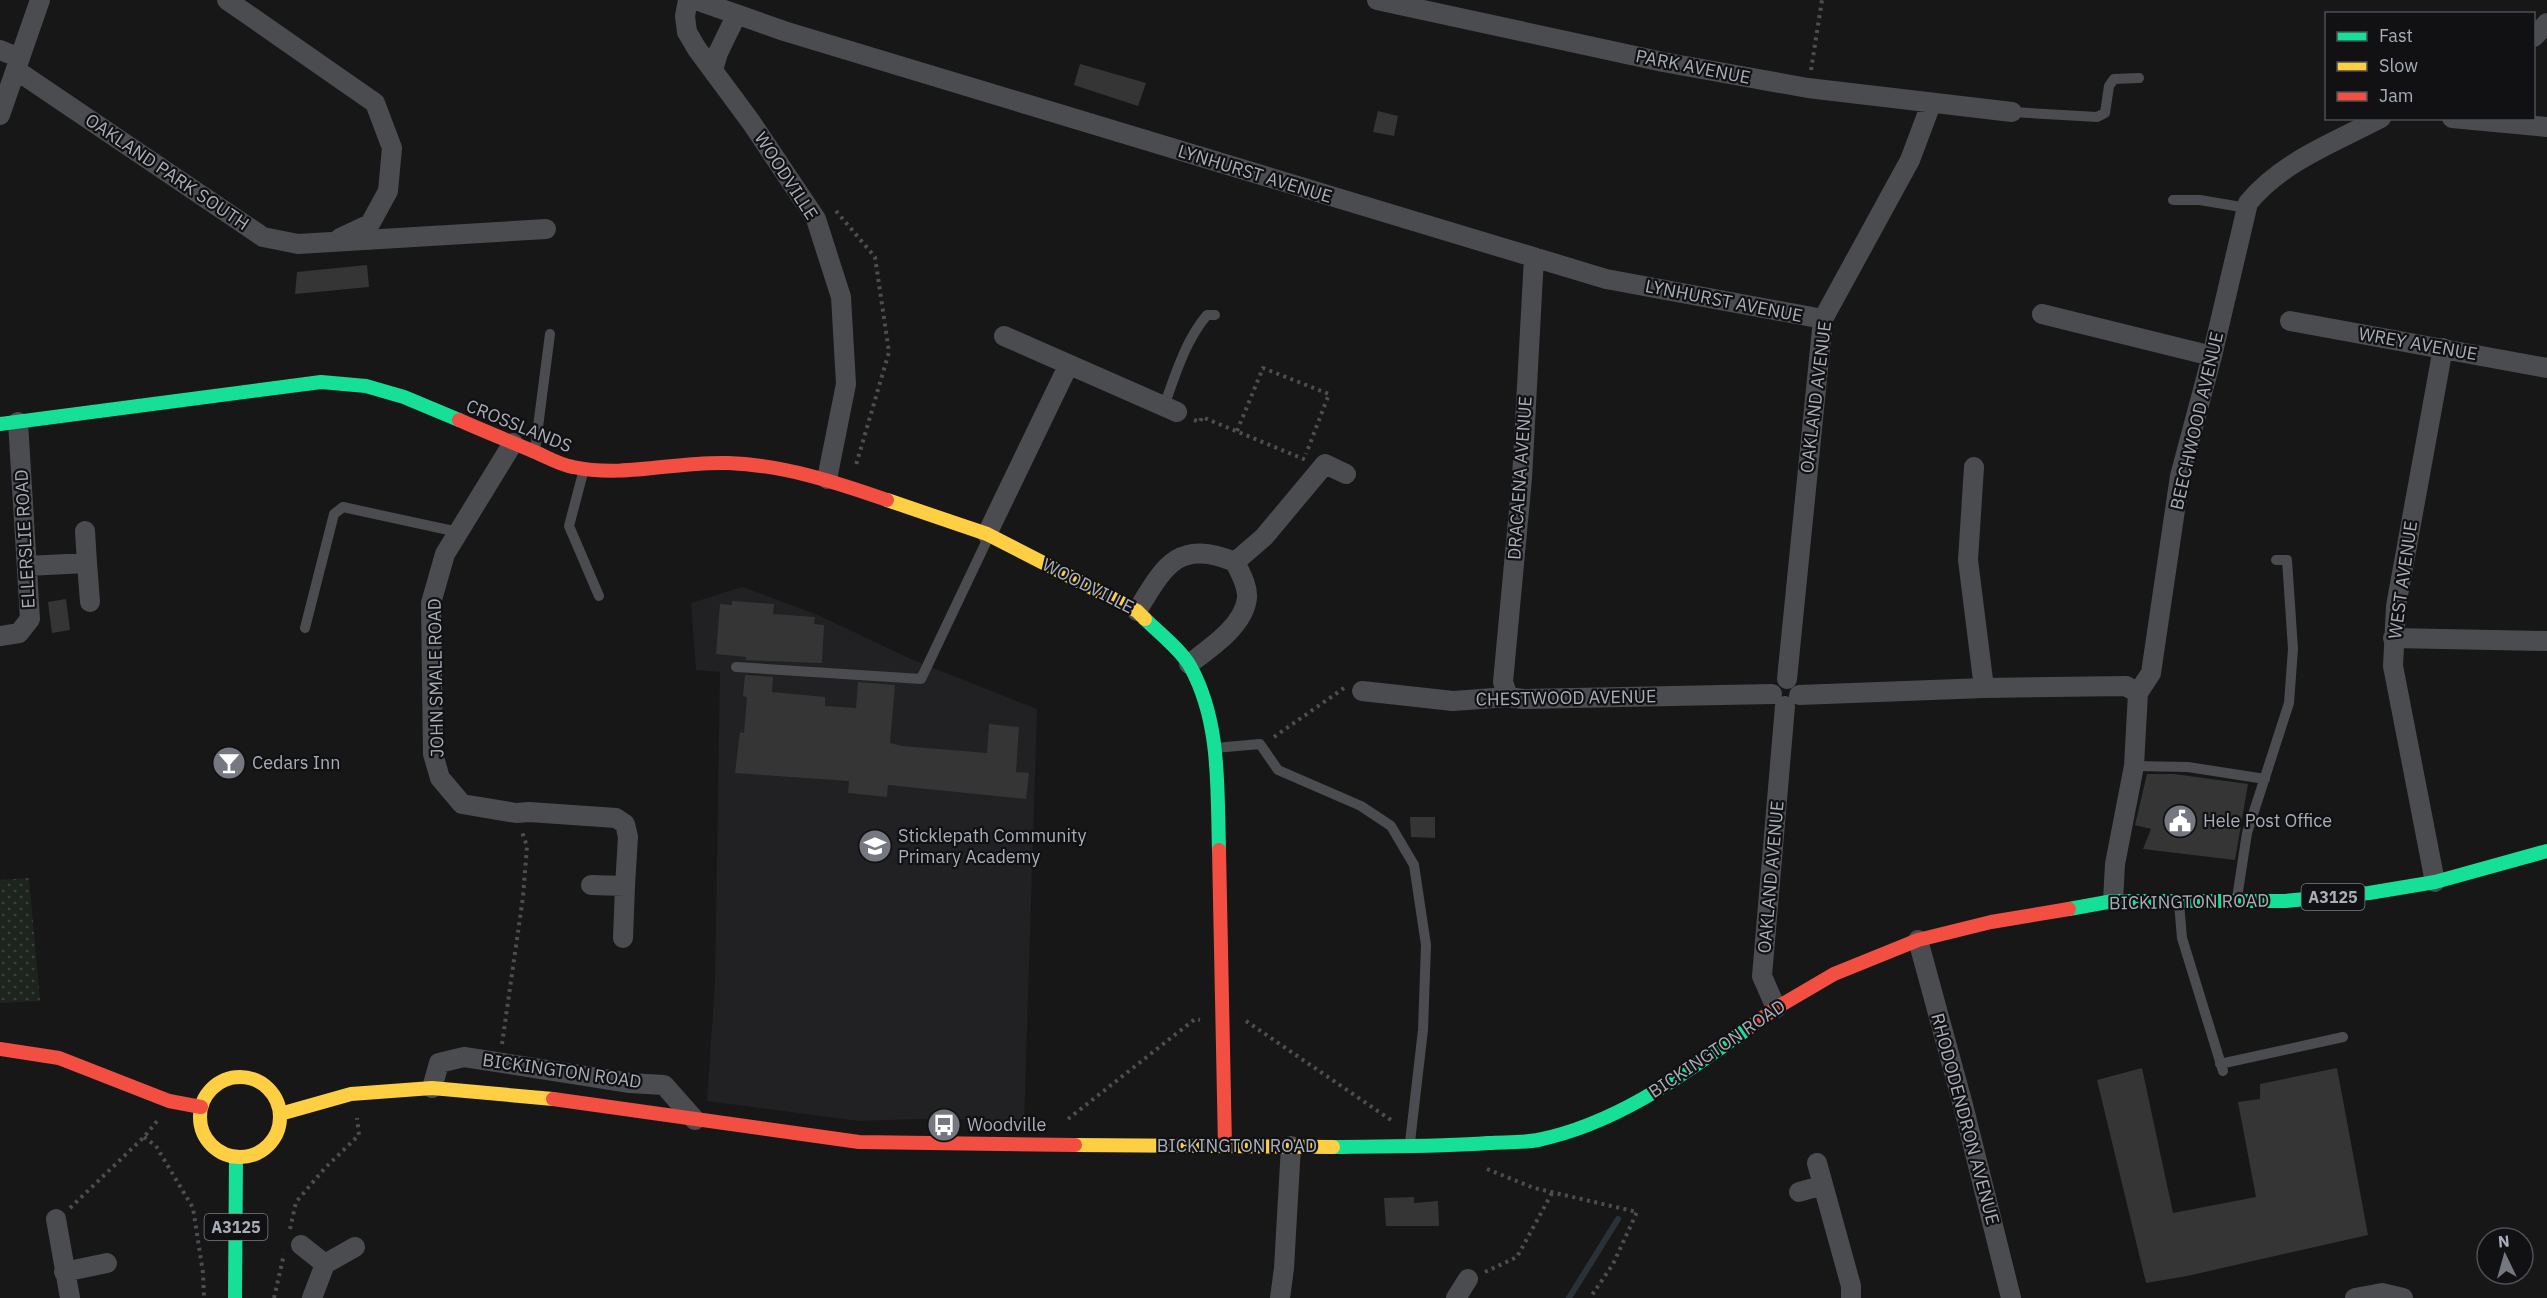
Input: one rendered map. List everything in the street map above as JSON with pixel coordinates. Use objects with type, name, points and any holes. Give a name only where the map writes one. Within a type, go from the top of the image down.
[{"type":"main road","name":"CROSSLANDS","points":[[238,393],[321,382],[366,386],[404,397],[571,467],[605,471],[640,471],[683,464],[727,463],[776,467],[827,479]]},
{"type":"main road","name":"ELLERSLIE ROAD","points":[[9,423],[238,393]]},
{"type":"main road","name":"WOODVILLE","points":[[827,479],[988,535],[1137,611],[1189,664],[1210,715],[1215,748],[1225,1147]]},
{"type":"main road","name":"BICKINGTON ROAD","points":[[280,1114],[351,1094],[432,1088],[516,1094],[859,1142],[1225,1147],[1480,1145],[1537,1140],[1585,1126],[1624,1110],[1669,1085],[1776,1008],[1834,974],[1918,940],[1991,922],[2113,902],[2285,901],[2369,893],[2435,882],[2547,851]]},
{"type":"main road","points":[[0,1049],[58,1058],[169,1101],[201,1107]]},
{"type":"main road","points":[[237,1077],[251,1079],[265,1086],[276,1100],[280,1114],[278,1127],[266,1147],[254,1154],[236,1156],[223,1153],[210,1144],[200,1122],[201,1107],[207,1093],[217,1084],[237,1077]]},
{"type":"main road","name":"A3125","points":[[236,1156],[236,1298]]},
{"type":"street","points":[[0,115],[40,0]]},
{"type":"street","name":"OAKLAND PARK SOUTH","points":[[227,0],[375,103],[392,148],[388,191],[370,224],[329,242]]},
{"type":"street","name":"WOODVILLE","points":[[688,0],[685,16],[687,32],[752,122],[816,219],[841,297],[846,384],[827,479]]},
{"type":"street","name":"LYNHURST AVENUE","points":[[696,0],[736,16],[1606,279],[1822,320]]},
{"type":"street","name":"PARK AVENUE","points":[[1377,0],[1663,62],[1808,88],[2012,112]]},
{"type":"street","points":[[713,70],[718,53],[736,16]]},
{"type":"street","points":[[2535,36],[2547,23]]},
{"type":"street","name":"OAKLAND PARK SOUTH","points":[[0,50],[263,237],[298,244],[546,229]]},
{"type":"street","name":"OAKLAND AVENUE","points":[[1776,1008],[1762,976],[1822,320],[1910,160],[1931,104]]},
{"type":"street","name":"BEECHWOOD AVENUE","points":[[2113,902],[2115,864],[2134,766],[2138,693],[2151,673],[2180,476],[2212,356],[2247,208],[2262,186],[2307,156],[2377,120]]},
{"type":"street","points":[[2487,120],[2547,127]]},
{"type":"street","name":"DRACAENA AVENUE","points":[[1508,697],[1503,682],[1522,478],[1533,257]]},
{"type":"street","points":[[2042,314],[2212,356]]},
{"type":"street","name":"WREY AVENUE","points":[[2290,321],[2547,368]]},
{"type":"street","points":[[1005,336],[1068,366],[1170,409]]},
{"type":"street","name":"WEST AVENUE","points":[[2435,882],[2393,666],[2393,638],[2396,606],[2443,348]]},
{"type":"street","points":[[988,535],[1068,366]]},
{"type":"street","name":"ELLERSLIE ROAD","points":[[0,636],[19,633],[30,619],[27,566],[9,423]]},
{"type":"street","name":"JOHN SMALE ROAD","points":[[513,443],[445,554],[431,603],[433,754],[440,778],[462,804],[516,813],[616,818],[625,824],[628,837],[623,938]]},
{"type":"street","points":[[1235,562],[1264,537],[1324,464],[1346,474]]},
{"type":"street","points":[[1974,467],[1968,560],[1984,688]]},
{"type":"street","points":[[85,531],[90,602]]},
{"type":"street","points":[[1137,611],[1154,582],[1175,560],[1195,551],[1214,553],[1235,562],[1244,580],[1247,596],[1242,615],[1209,649],[1189,664]]},
{"type":"street","points":[[27,566],[87,563]]},
{"type":"street","points":[[2393,638],[2547,641]]},
{"type":"street","name":"CHESTWOOD AVENUE","points":[[1362,691],[1453,701],[1508,697],[1523,699],[2126,686],[2138,693]]},
{"type":"street","points":[[591,885],[626,886]]},
{"type":"street","name":"RHODODENDRON AVENUE","points":[[1918,940],[1963,1105],[2011,1298]]},
{"type":"street","name":"BICKINGTON ROAD","points":[[432,1088],[439,1063],[464,1057],[630,1083],[664,1085],[695,1120]]},
{"type":"street","points":[[1280,1298],[1284,1268],[1291,1146]]},
{"type":"street","points":[[1817,1163],[1851,1286],[1851,1298]]},
{"type":"street","points":[[1799,1192],[1823,1185]]},
{"type":"street","points":[[56,1219],[70,1298]]},
{"type":"street","points":[[292,1241],[325,1264]]},
{"type":"street","points":[[312,1298],[325,1264],[355,1247]]},
{"type":"street","points":[[64,1272],[107,1263]]},
{"type":"street","points":[[1456,1298],[1467,1279]]},
{"type":"street","points":[[2357,1298],[2382,1293],[2403,1298]]},
{"type":"lane","points":[[2012,112],[2097,117],[2104,113],[2109,86],[2114,79],[2139,78]]},
{"type":"lane","points":[[2173,200],[2200,200],[2247,208]]},
{"type":"lane","points":[[1170,409],[1178,369],[1198,325],[1207,315],[1215,315]]},
{"type":"lane","points":[[535,452],[550,334]]},
{"type":"lane","points":[[584,469],[569,526],[599,596]]},
{"type":"lane","points":[[305,628],[334,514],[343,507],[458,532]]},
{"type":"lane","points":[[736,668],[921,679],[988,535]]},
{"type":"lane","points":[[2237,902],[2247,833],[2257,796],[2265,779],[2289,703],[2293,678],[2287,560],[2276,560]]},
{"type":"lane","points":[[1215,748],[1260,744],[1278,770],[1361,806],[1391,826],[1414,865],[1426,945],[1423,1030],[1409,1146]]},
{"type":"lane","points":[[2134,766],[2188,767],[2265,779]]},
{"type":"lane","points":[[2179,900],[2182,938],[2221,1067],[2343,1037]]},
{"type":"path","points":[[1808,88],[1822,0]]},
{"type":"path","points":[[1237,431],[1263,368],[1329,394],[1304,458]]},
{"type":"path","points":[[1170,409],[1200,422],[1202,417],[1304,458],[1321,470]]},
{"type":"path","points":[[1260,744],[1281,734],[1349,685],[1362,691]]},
{"type":"path","points":[[499,1062],[523,897],[527,846],[516,813]]},
{"type":"path","points":[[274,1298],[292,1241],[296,1202],[325,1168],[359,1135],[351,1094]]},
{"type":"path","points":[[56,1219],[156,1125],[169,1101]]},
{"type":"path","points":[[144,1137],[156,1146],[193,1208],[203,1274],[204,1298]]},
{"type":"path","points":[[1480,1145],[1483,1168],[1534,1188],[1637,1212],[1613,1264],[1590,1298]]},
{"type":"path","points":[[1467,1279],[1517,1257],[1552,1193]]},
{"type":"shaded area","name":"Sticklepath Community Primary Academy","points":[[742,587],[818,615],[913,660],[1037,709],[1024,1126],[950,1118],[859,1121],[707,1101],[715,982],[720,672],[696,670],[691,603]]},
{"type":"shaded area","points":[[29,878],[40,1001],[0,1003],[0,880]]},
{"type":"building","points":[[1080,64],[1146,83],[1138,106],[1074,85]]},
{"type":"building","points":[[1378,111],[1398,116],[1394,136],[1373,132]]},
{"type":"building","points":[[367,265],[369,287],[295,294],[297,272]]},
{"type":"building","points":[[66,599],[70,630],[52,633],[48,602]]},
{"type":"building","points":[[732,601],[774,604],[773,614],[815,617],[814,624],[824,625],[822,663],[746,660],[746,657],[716,654],[720,604],[732,605]]},
{"type":"building","points":[[745,675],[773,677],[772,692],[825,697],[825,706],[856,708],[858,682],[895,685],[890,743],[902,746],[987,753],[989,724],[1019,727],[1016,772],[1029,773],[1026,799],[888,785],[887,797],[848,793],[849,781],[735,773],[740,732],[744,733],[747,697],[743,696]]},
{"type":"building","points":[[2147,774],[2174,774],[2248,784],[2235,860],[2143,849],[2151,829],[2135,825]]},
{"type":"building","points":[[1410,817],[1435,817],[1435,838],[1411,837]]},
{"type":"building","points":[[2142,1068],[2173,1213],[2256,1197],[2238,1102],[2260,1099],[2260,1084],[2337,1068],[2368,1235],[2187,1276],[2146,1283],[2097,1080]]},
{"type":"building","points":[[1414,1197],[1414,1203],[1438,1201],[1439,1226],[1386,1226],[1384,1198]]},
{"type":"waterway","points":[[1569,1298],[1618,1219]]},
{"type":"traffic: fast","points":[[0,424],[321,382],[366,386],[404,397],[459,420]]},
{"type":"traffic: fast","points":[[1145,619],[1186,660],[1200,687],[1212,732],[1215,755],[1219,850]]},
{"type":"traffic: fast","points":[[2069,909],[2113,901],[2285,901],[2369,893],[2435,882],[2547,851]]},
{"type":"traffic: fast","points":[[1333,1147],[1519,1142],[1538,1140],[1568,1132],[1596,1122],[1650,1095],[1750,1027]]},
{"type":"traffic: fast","points":[[235,1298],[236,1157]]},
{"type":"traffic: slow","points":[[887,500],[987,534],[1137,611],[1145,619]]},
{"type":"traffic: slow","points":[[240,1077],[255,1080],[268,1089],[277,1102],[280,1117],[277,1132],[268,1145],[255,1154],[240,1157],[225,1154],[212,1145],[203,1132],[200,1117],[203,1102],[212,1089],[225,1080],[240,1077]]},
{"type":"traffic: slow","points":[[280,1114],[351,1094],[432,1088],[553,1099]]},
{"type":"traffic: slow","points":[[1075,1145],[1333,1147]]},
{"type":"traffic: jam","points":[[459,420],[558,463],[573,467],[612,471],[708,463],[749,464],[809,476],[887,500]]},
{"type":"traffic: jam","points":[[1219,850],[1225,1147]]},
{"type":"traffic: jam","points":[[1750,1027],[1776,1008],[1834,974],[1918,940],[1991,922],[2069,909]]},
{"type":"traffic: jam","points":[[0,1049],[59,1058],[169,1101],[201,1107]]},
{"type":"traffic: jam","points":[[553,1099],[859,1142],[1075,1145]]},
{"type":"place","name":"Cedars Inn","points":[[229,763]]},
{"type":"place","name":"Hele Post Office","points":[[2180,821]]},
{"type":"place","name":"Sticklepath Community Primary Academy","points":[[875,846]]},
{"type":"place","name":"Woodville","points":[[944,1125]]}]
